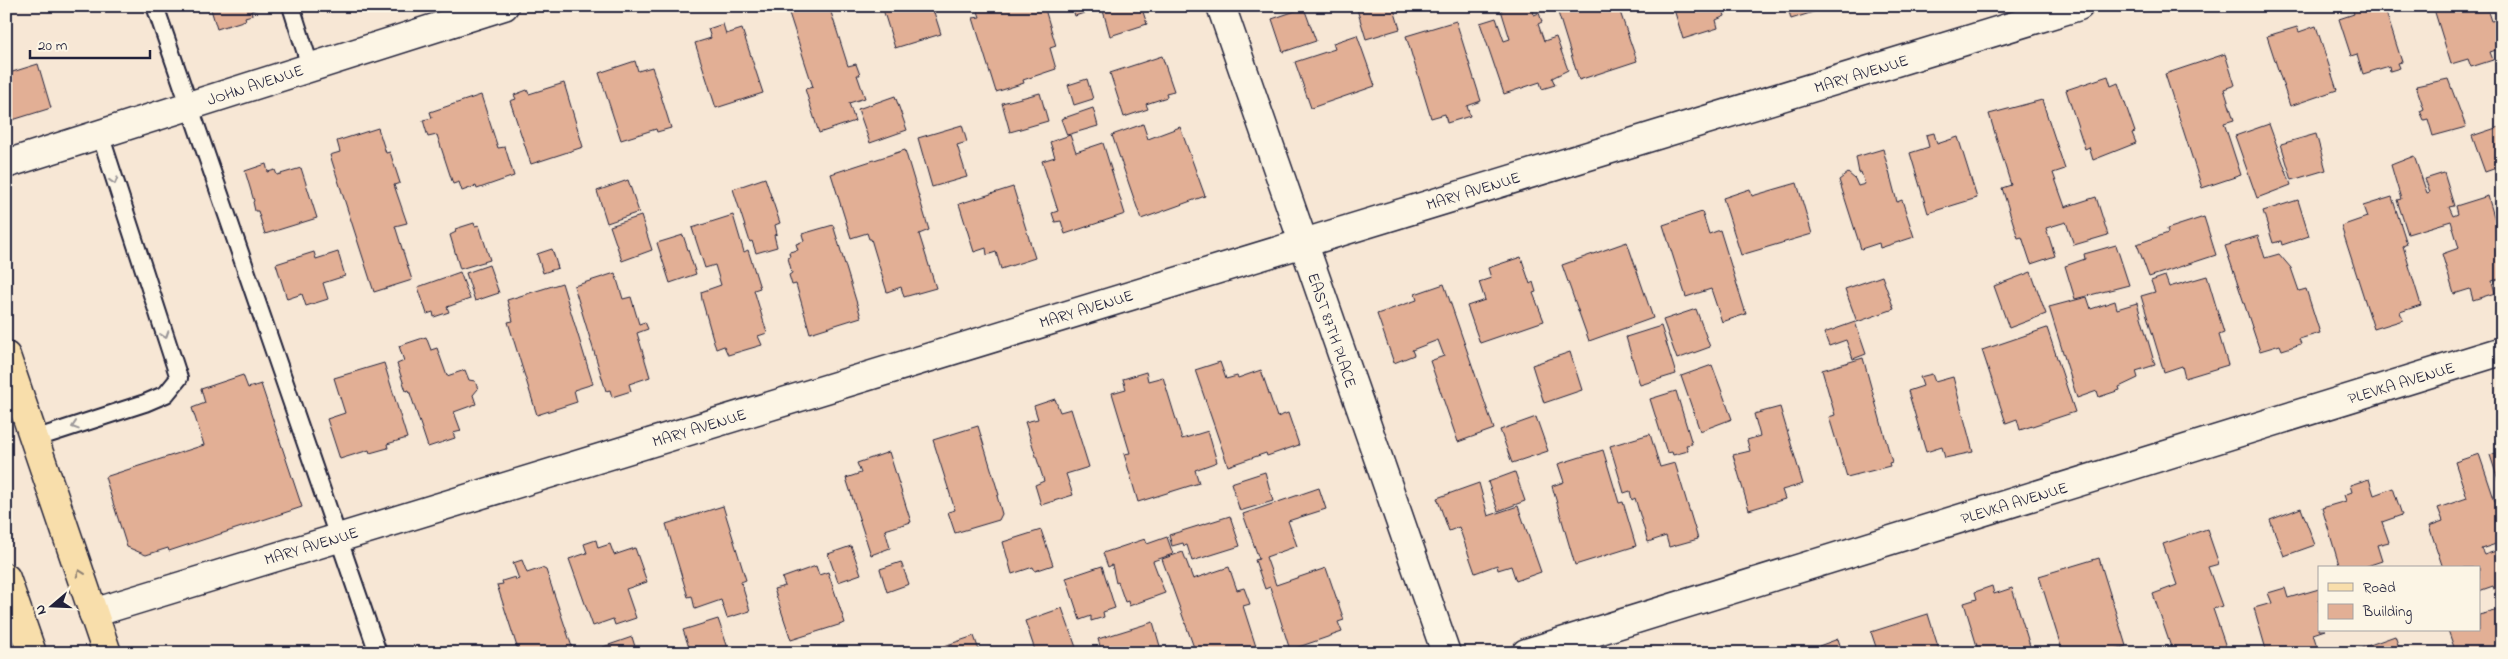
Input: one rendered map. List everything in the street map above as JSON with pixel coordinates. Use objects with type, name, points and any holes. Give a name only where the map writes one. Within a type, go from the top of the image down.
[{"type":"main road","points":[[6,356],[107,653]]},
{"type":"main road","points":[[6,578],[32,653]]},
{"type":"street","name":"JOHN AVENUE","points":[[6,164],[504,6]]},
{"type":"street","name":"EAST 87TH PLACE","points":[[1221,6],[1446,653]]},
{"type":"street","name":"MARY AVENUE","points":[[93,612],[2079,6]]},
{"type":"street","name":"PLEVKA AVENUE","points":[[1526,653],[2502,351]]},
{"type":"lane","points":[[155,6],[378,653]]},
{"type":"lane","points":[[291,6],[310,66]]},
{"type":"lane","points":[[34,440],[145,403],[166,394],[179,378],[100,134]]},
{"type":"building","points":[[210,6],[262,7],[251,11],[252,15],[245,17],[246,20],[217,29]]},
{"type":"building","points":[[793,6],[829,6],[848,66],[856,64],[860,75],[857,75],[865,98],[849,103],[855,121],[819,133],[805,89],[813,87],[789,13],[795,11]]},
{"type":"building","points":[[882,6],[932,6],[941,34],[895,48]]},
{"type":"building","points":[[976,6],[1044,6],[1056,46],[1050,48],[1056,69],[1023,80],[1024,83],[996,92],[973,18],[980,17]]},
{"type":"building","points":[[1072,6],[1141,6],[1147,24],[1110,36],[1102,7],[1075,16]]},
{"type":"building","points":[[1356,6],[1393,6],[1400,29],[1366,39]]},
{"type":"building","points":[[1512,6],[1532,6],[1534,15],[1539,13],[1542,22],[1538,24],[1544,41],[1556,37],[1568,70],[1552,78],[1555,85],[1542,89],[1540,82],[1504,94],[1480,23],[1496,18],[1504,41],[1510,39],[1501,10]]},
{"type":"building","points":[[1556,6],[1618,6],[1637,61],[1579,80]]},
{"type":"building","points":[[1673,6],[1722,6],[1725,16],[1716,20],[1718,28],[1683,39]]},
{"type":"building","points":[[1774,6],[1822,6],[1823,9],[1791,19],[1788,7],[1776,11]]},
{"type":"building","points":[[2356,6],[2369,6],[2370,10],[2384,6],[2402,62],[2398,63],[2400,68],[2390,71],[2389,66],[2363,74],[2357,54],[2351,56],[2339,19],[2354,14],[2352,8]]},
{"type":"building","points":[[2433,6],[2486,6],[2491,21],[2497,20],[2502,36],[2502,48],[2490,52],[2493,60],[2471,67],[2468,59],[2451,64]]},
{"type":"building","points":[[1304,8],[1316,41],[1283,52],[1272,19]]},
{"type":"building","points":[[1456,21],[1481,101],[1467,106],[1470,116],[1447,123],[1445,114],[1431,118],[1406,36]]},
{"type":"building","points":[[723,24],[726,34],[742,29],[763,93],[716,108],[695,43],[711,38],[708,29]]},
{"type":"building","points":[[2316,26],[2337,90],[2290,106],[2267,36],[2297,27],[2299,32]]},
{"type":"building","points":[[1357,35],[1375,86],[1311,108],[1295,62],[1335,49],[1333,43]]},
{"type":"building","points":[[2225,54],[2235,85],[2224,89],[2234,120],[2224,123],[2241,175],[2202,188],[2165,74]]},
{"type":"building","points":[[1162,56],[1174,91],[1166,93],[1167,97],[1146,104],[1148,109],[1124,117],[1110,73]]},
{"type":"building","points":[[635,61],[638,71],[652,67],[671,128],[657,132],[656,129],[621,140],[599,73]]},
{"type":"building","points":[[38,64],[51,108],[6,122],[6,74]]},
{"type":"building","points":[[2108,76],[2111,86],[2118,83],[2135,132],[2132,133],[2136,143],[2093,160],[2089,147],[2085,149],[2066,90]]},
{"type":"building","points":[[1087,79],[1093,99],[1074,105],[1068,85]]},
{"type":"building","points":[[2448,79],[2466,127],[2433,136],[2428,119],[2424,120],[2420,111],[2424,109],[2416,86]]},
{"type":"building","points":[[564,83],[583,147],[531,164],[510,101],[516,99],[514,95],[527,90],[529,94]]},
{"type":"building","points":[[1040,93],[1048,121],[1010,132],[1002,103]]},
{"type":"building","points":[[481,95],[498,148],[505,147],[514,176],[477,189],[476,186],[462,191],[459,182],[453,184],[437,135],[428,137],[423,120],[432,118],[430,112]]},
{"type":"building","points":[[895,96],[907,130],[870,143],[858,109]]},
{"type":"building","points":[[2042,100],[2065,169],[2053,173],[2065,207],[2096,197],[2108,235],[2074,245],[2066,222],[2046,228],[2055,256],[2031,264],[2022,237],[2018,238],[2002,188],[2011,185],[1989,114]]},
{"type":"building","points":[[1093,108],[1098,126],[1067,135],[1061,119]]},
{"type":"building","points":[[1143,124],[1148,139],[1180,127],[1205,196],[1141,219],[1112,135]]},
{"type":"building","points":[[2269,124],[2291,185],[2257,198],[2235,136]]},
{"type":"building","points":[[962,125],[967,142],[957,145],[967,177],[932,187],[918,138]]},
{"type":"building","points":[[2502,126],[2502,166],[2485,172],[2472,136]]},
{"type":"building","points":[[378,128],[386,153],[390,152],[400,183],[394,185],[407,223],[395,226],[412,280],[374,292],[330,155],[340,152],[337,141]]},
{"type":"building","points":[[1934,133],[1937,144],[1958,137],[1977,198],[1928,213],[1910,153],[1929,147],[1926,135]]},
{"type":"building","points":[[2316,134],[2326,170],[2292,180],[2281,144]]},
{"type":"building","points":[[1070,135],[1076,152],[1103,143],[1125,214],[1065,234],[1061,221],[1055,222],[1052,213],[1058,211],[1042,161],[1055,157],[1050,142]]},
{"type":"building","points":[[1883,149],[1897,202],[1902,200],[1914,237],[1880,248],[1879,243],[1861,249],[1839,180],[1848,173],[1855,179],[1858,186],[1865,184],[1861,172],[1859,173],[1856,157]]},
{"type":"building","points":[[905,150],[929,230],[919,234],[936,288],[904,297],[901,287],[887,292],[871,239],[869,239],[867,233],[851,238],[831,174]]},
{"type":"building","points":[[2414,156],[2427,193],[2430,192],[2425,179],[2444,173],[2454,206],[2449,207],[2453,216],[2458,214],[2456,206],[2488,196],[2501,241],[2498,241],[2502,254],[2502,278],[2492,281],[2495,293],[2473,300],[2470,289],[2454,294],[2442,254],[2459,248],[2451,221],[2408,234],[2397,200],[2401,199],[2391,165]]},
{"type":"building","points":[[266,164],[268,172],[275,170],[277,175],[301,168],[317,218],[265,234],[258,211],[255,211],[245,171]]},
{"type":"building","points":[[765,178],[780,223],[775,225],[777,234],[774,235],[777,247],[756,253],[752,241],[750,242],[733,189]]},
{"type":"building","points":[[628,180],[639,212],[607,223],[597,191]]},
{"type":"building","points":[[1797,183],[1812,234],[1741,255],[1723,198],[1750,189],[1752,196]]},
{"type":"building","points":[[1013,187],[1035,258],[1001,269],[996,252],[987,255],[986,248],[974,252],[959,204]]},
{"type":"building","points":[[2392,197],[2407,244],[2403,246],[2421,305],[2400,312],[2403,320],[2374,329],[2341,226],[2367,217],[2363,206]]},
{"type":"building","points":[[2298,200],[2309,236],[2282,245],[2281,241],[2273,243],[2263,211]]},
{"type":"building","points":[[1702,212],[1709,234],[1720,230],[1746,314],[1722,322],[1711,289],[1686,297],[1663,225]]},
{"type":"building","points":[[733,215],[744,252],[748,250],[760,288],[754,290],[767,333],[758,336],[762,345],[728,355],[724,346],[716,349],[701,292],[721,285],[715,265],[705,268],[692,228]]},
{"type":"building","points":[[641,216],[652,250],[622,261],[610,226]]},
{"type":"building","points":[[2204,217],[2216,255],[2149,277],[2137,244],[2168,233],[2167,229]]},
{"type":"building","points":[[474,223],[475,226],[479,225],[490,260],[460,269],[450,235],[456,232],[455,229]]},
{"type":"building","points":[[833,225],[861,317],[810,333],[796,284],[792,285],[789,275],[792,273],[788,258],[790,257],[789,252],[798,250],[796,244],[804,241],[802,234]]},
{"type":"building","points":[[683,235],[696,274],[670,283],[657,243]]},
{"type":"building","points":[[2258,236],[2265,258],[2279,254],[2291,268],[2299,291],[2306,289],[2320,333],[2299,339],[2301,344],[2282,350],[2280,345],[2260,351],[2225,246]]},
{"type":"building","points":[[1627,242],[1653,318],[1589,341],[1562,265]]},
{"type":"building","points":[[2116,245],[2129,285],[2075,299],[2065,266],[2085,259],[2084,254]]},
{"type":"building","points":[[552,249],[558,268],[543,273],[537,254]]},
{"type":"building","points":[[314,252],[316,259],[338,252],[345,276],[323,283],[328,299],[306,306],[302,294],[287,299],[276,264]]},
{"type":"building","points":[[1521,257],[1530,284],[1533,282],[1536,292],[1533,293],[1544,321],[1480,343],[1467,306],[1485,300],[1479,282],[1491,278],[1488,268]]},
{"type":"building","points":[[489,265],[499,293],[475,301],[466,273]]},
{"type":"building","points":[[460,272],[470,299],[447,307],[449,312],[434,317],[433,312],[427,314],[418,287]]},
{"type":"building","points":[[2031,272],[2046,314],[2009,328],[1994,286]]},
{"type":"building","points":[[615,273],[623,299],[631,297],[639,324],[645,322],[648,329],[637,333],[650,377],[629,384],[631,391],[612,397],[610,390],[606,391],[574,286]]},
{"type":"building","points":[[1882,276],[1894,309],[1857,322],[1845,289]]},
{"type":"building","points":[[2165,276],[2169,287],[2207,276],[2224,333],[2219,335],[2228,365],[2185,378],[2182,366],[2164,372],[2141,296],[2155,292],[2151,281]]},
{"type":"building","points":[[562,283],[593,384],[574,390],[577,402],[537,415],[508,322],[513,321],[507,300]]},
{"type":"building","points":[[1444,284],[1494,429],[1458,442],[1430,361],[1444,356],[1438,340],[1412,350],[1414,355],[1394,363],[1377,314],[1417,300],[1415,294]]},
{"type":"building","points":[[2087,297],[2091,309],[2115,301],[2117,309],[2137,303],[2155,365],[2136,371],[2138,378],[2119,387],[2120,390],[2099,397],[2097,391],[2077,398],[2049,307]]},
{"type":"building","points":[[1696,309],[1710,347],[1677,359],[1663,320]]},
{"type":"building","points":[[1855,322],[1866,354],[1853,359],[1846,340],[1829,346],[1824,333]]},
{"type":"building","points":[[1661,326],[1676,374],[1640,385],[1626,337]]},
{"type":"building","points":[[2047,328],[2075,412],[2020,430],[2017,419],[2006,423],[1982,350]]},
{"type":"building","points":[[426,337],[431,350],[437,348],[447,376],[465,370],[469,380],[475,381],[478,389],[473,395],[476,404],[454,412],[461,431],[453,433],[455,438],[428,447],[409,390],[406,391],[397,364],[404,361],[399,346]]},
{"type":"building","points":[[1570,352],[1582,390],[1544,403],[1532,365]]},
{"type":"building","points":[[1863,358],[1892,462],[1889,463],[1890,466],[1847,477],[1829,417],[1835,415],[1822,370]]},
{"type":"building","points":[[1220,362],[1226,379],[1237,376],[1238,378],[1261,370],[1277,417],[1288,413],[1299,445],[1267,456],[1266,453],[1228,466],[1195,370]]},
{"type":"building","points":[[384,363],[407,438],[387,444],[388,448],[370,453],[369,450],[340,459],[327,419],[345,413],[334,378]]},
{"type":"building","points":[[1712,365],[1732,419],[1700,431],[1681,376]]},
{"type":"building","points":[[1146,372],[1148,381],[1163,377],[1182,439],[1208,431],[1217,462],[1195,470],[1199,483],[1138,502],[1124,454],[1130,453],[1112,393],[1126,389],[1123,379]]},
{"type":"building","points":[[1932,374],[1935,382],[1953,377],[1973,452],[1945,458],[1942,447],[1926,452],[1908,391],[1923,386],[1920,377]]},
{"type":"building","points":[[243,375],[248,388],[261,384],[302,507],[169,551],[168,548],[146,555],[127,547],[105,477],[204,445],[192,408],[205,403],[201,389]]},
{"type":"building","points":[[1676,391],[1692,444],[1686,445],[1688,451],[1673,455],[1672,452],[1667,453],[1650,399]]},
{"type":"building","points":[[1055,399],[1060,412],[1071,409],[1089,467],[1066,474],[1073,495],[1041,505],[1035,485],[1044,481],[1025,422],[1038,419],[1034,406]]},
{"type":"building","points":[[1780,407],[1803,484],[1782,490],[1785,499],[1749,510],[1733,455],[1750,451],[1747,440],[1760,436],[1754,414]]},
{"type":"building","points":[[1536,417],[1548,451],[1512,463],[1500,430]]},
{"type":"building","points":[[978,426],[999,495],[997,496],[1002,514],[999,520],[955,533],[948,512],[955,510],[933,440]]},
{"type":"building","points":[[1650,434],[1660,467],[1675,463],[1698,539],[1669,547],[1666,536],[1648,542],[1635,498],[1632,500],[1630,491],[1624,493],[1610,446]]},
{"type":"building","points":[[1603,450],[1619,503],[1623,502],[1636,546],[1575,565],[1552,486],[1564,482],[1558,464]]},
{"type":"building","points":[[2502,451],[2502,492],[2490,455]]},
{"type":"building","points":[[889,452],[911,522],[885,530],[890,548],[871,555],[846,478],[861,473],[857,463]]},
{"type":"building","points":[[2479,454],[2502,522],[2502,542],[2481,549],[2484,555],[2502,549],[2502,595],[2497,597],[2493,586],[2480,591],[2480,566],[2442,566],[2429,526],[2443,521],[2438,508],[2467,498],[2455,462]]},
{"type":"building","points":[[1265,472],[1273,501],[1240,511],[1231,483]]},
{"type":"building","points":[[1515,472],[1525,501],[1498,511],[1488,482]]},
{"type":"building","points":[[2369,479],[2374,495],[2393,488],[2402,515],[2382,522],[2389,542],[2377,545],[2382,561],[2367,566],[2339,566],[2322,508],[2346,501],[2344,495],[2352,492],[2350,485]]},
{"type":"building","points":[[1479,483],[1488,516],[1518,506],[1541,572],[1516,581],[1511,566],[1498,570],[1497,565],[1475,573],[1459,527],[1449,531],[1437,498]]},
{"type":"building","points":[[1319,488],[1326,509],[1288,521],[1297,546],[1266,557],[1276,585],[1326,568],[1344,620],[1338,622],[1342,632],[1290,650],[1270,587],[1265,589],[1255,560],[1259,559],[1243,514]]},
{"type":"building","points":[[723,506],[746,580],[741,582],[750,611],[727,618],[721,600],[695,609],[692,596],[688,597],[666,524]]},
{"type":"building","points":[[2301,508],[2315,545],[2284,556],[2270,520]]},
{"type":"building","points":[[1230,516],[1240,546],[1192,561],[1187,545],[1184,546],[1183,543],[1172,546],[1169,535]]},
{"type":"building","points":[[2207,529],[2219,564],[2208,567],[2222,606],[2213,609],[2228,653],[2173,653],[2153,594],[2177,585],[2163,544]]},
{"type":"building","points":[[1041,530],[1053,565],[1035,571],[1033,567],[1012,574],[1003,542]]},
{"type":"building","points":[[1167,537],[1173,554],[1153,561],[1165,593],[1129,606],[1128,601],[1125,602],[1118,582],[1116,583],[1112,565],[1108,567],[1103,553],[1145,539],[1147,544]]},
{"type":"building","points":[[596,540],[598,548],[610,544],[614,555],[635,548],[647,582],[626,589],[636,618],[615,625],[613,619],[593,626],[569,559],[587,553],[584,544]]},
{"type":"building","points":[[851,546],[861,574],[838,582],[828,554]]},
{"type":"building","points":[[1183,552],[1193,579],[1229,567],[1237,590],[1244,588],[1250,604],[1243,606],[1258,653],[1196,653],[1162,559]]},
{"type":"building","points":[[2099,558],[2126,646],[2105,653],[2063,653],[2039,576]]},
{"type":"building","points":[[522,560],[527,573],[542,568],[546,570],[572,647],[555,653],[519,653],[497,585],[503,584],[502,581],[515,577],[516,580],[519,579],[513,563]]},
{"type":"building","points":[[901,562],[909,584],[887,592],[880,569]]},
{"type":"building","points":[[816,566],[819,575],[828,572],[845,623],[791,640],[774,589],[785,586],[782,578]]},
{"type":"building","points":[[1102,566],[1115,608],[1103,612],[1104,617],[1091,621],[1091,616],[1080,620],[1066,578]]},
{"type":"building","points":[[1992,586],[1994,594],[2012,588],[2030,646],[2008,653],[1979,653],[1964,603],[1977,599],[1975,592]]},
{"type":"building","points":[[2285,588],[2288,598],[2318,589],[2319,632],[2313,634],[2319,653],[2267,653],[2254,608],[2272,603],[2268,593]]},
{"type":"building","points":[[1062,608],[1078,653],[1036,653],[1025,621]]},
{"type":"building","points":[[2502,609],[2502,648],[2488,653],[2456,653],[2449,632],[2480,632],[2480,615]]},
{"type":"building","points":[[1928,614],[1940,653],[1878,653],[1871,632]]},
{"type":"building","points":[[718,619],[729,651],[735,649],[737,653],[691,653],[683,630]]},
{"type":"building","points":[[1153,622],[1162,653],[1102,653],[1098,639]]},
{"type":"building","points":[[974,636],[980,653],[937,653],[935,649]]},
{"type":"building","points":[[2395,636],[2401,653],[2357,653],[2356,650]]},
{"type":"building","points":[[632,637],[637,653],[604,653],[603,647]]},
{"type":"building","points":[[1838,639],[1842,651],[1840,653],[1821,653],[1819,646]]}]
